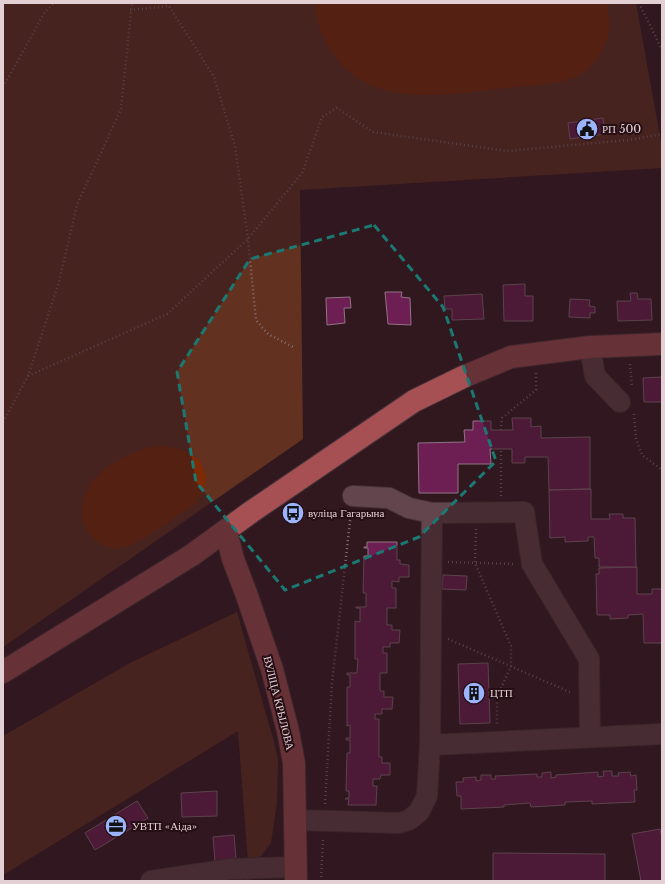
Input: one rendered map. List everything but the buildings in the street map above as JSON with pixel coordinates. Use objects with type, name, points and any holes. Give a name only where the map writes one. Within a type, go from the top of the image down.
[{"type":"main road","points":[[3,672],[185,559],[421,397],[463,376],[511,358],[590,347],[662,344]]},
{"type":"main road","name":"ВУЛІЦА КРЫЛОВА","points":[[226,531],[233,558],[272,669],[288,731],[294,763],[296,874]]},
{"type":"lane","points":[[590,347],[595,376],[629,402]]},
{"type":"lane","points":[[353,496],[389,498],[409,508],[432,513],[524,512],[532,564],[589,659],[590,737]]},
{"type":"lane","points":[[296,820],[399,823],[410,820],[420,812],[427,796],[430,745],[432,513]]},
{"type":"lane","points":[[430,745],[662,734]]},
{"type":"lane","points":[[151,881],[230,869],[296,874]]},
{"type":"path","points":[[3,87],[45,12],[54,3]]},
{"type":"path","points":[[3,422],[28,376],[59,282],[77,205],[121,110],[130,10],[132,3]]},
{"type":"path","points":[[639,3],[662,50]]},
{"type":"path","points":[[130,10],[169,6],[214,77],[235,146],[248,239],[256,320],[268,334],[295,348]]},
{"type":"path","points":[[28,376],[167,314],[248,239],[302,173],[322,118],[337,108],[373,132],[506,151],[629,140],[662,134]]},
{"type":"path","points":[[629,357],[629,402],[636,439],[642,456],[662,470]]},
{"type":"path","points":[[501,430],[502,418],[536,390],[536,371]]},
{"type":"path","points":[[500,512],[501,449]]},
{"type":"path","points":[[321,881],[332,683],[353,496]]},
{"type":"path","points":[[476,512],[475,563],[511,646],[511,666],[497,697],[497,742]]},
{"type":"path","points":[[431,562],[532,564]]},
{"type":"path","points":[[431,631],[590,701]]},
{"type":"highlighted area","points":[[374,225],[443,307],[496,461],[419,537],[285,590],[196,482],[177,372],[250,259]]},
{"type":"shaded area","points":[[3,3],[636,3],[662,148],[662,168],[300,190],[303,439],[3,647]]},
{"type":"shaded area","points":[[315,3],[607,3],[609,30],[606,42],[600,54],[587,70],[574,77],[556,83],[458,94],[408,94],[384,90],[362,81],[343,67],[328,46],[323,36],[317,20]]},
{"type":"shaded area","points":[[167,446],[186,451],[200,461],[206,476],[204,491],[195,504],[133,544],[116,549],[100,544],[88,533],[82,519],[83,500],[92,481],[107,467],[128,455],[148,447]]},
{"type":"shaded area","points":[[237,612],[278,759],[277,803],[271,843],[261,856],[248,862],[238,731],[3,875],[3,736],[130,663]]},
{"type":"place","name":"РП 500","points":[[587,129]]},
{"type":"place","name":"вуліца Гагарына","points":[[293,513]]},
{"type":"place","name":"ЦТП","points":[[474,693]]},
{"type":"place","name":"УВТП «Аіда»","points":[[116,826]]}]
